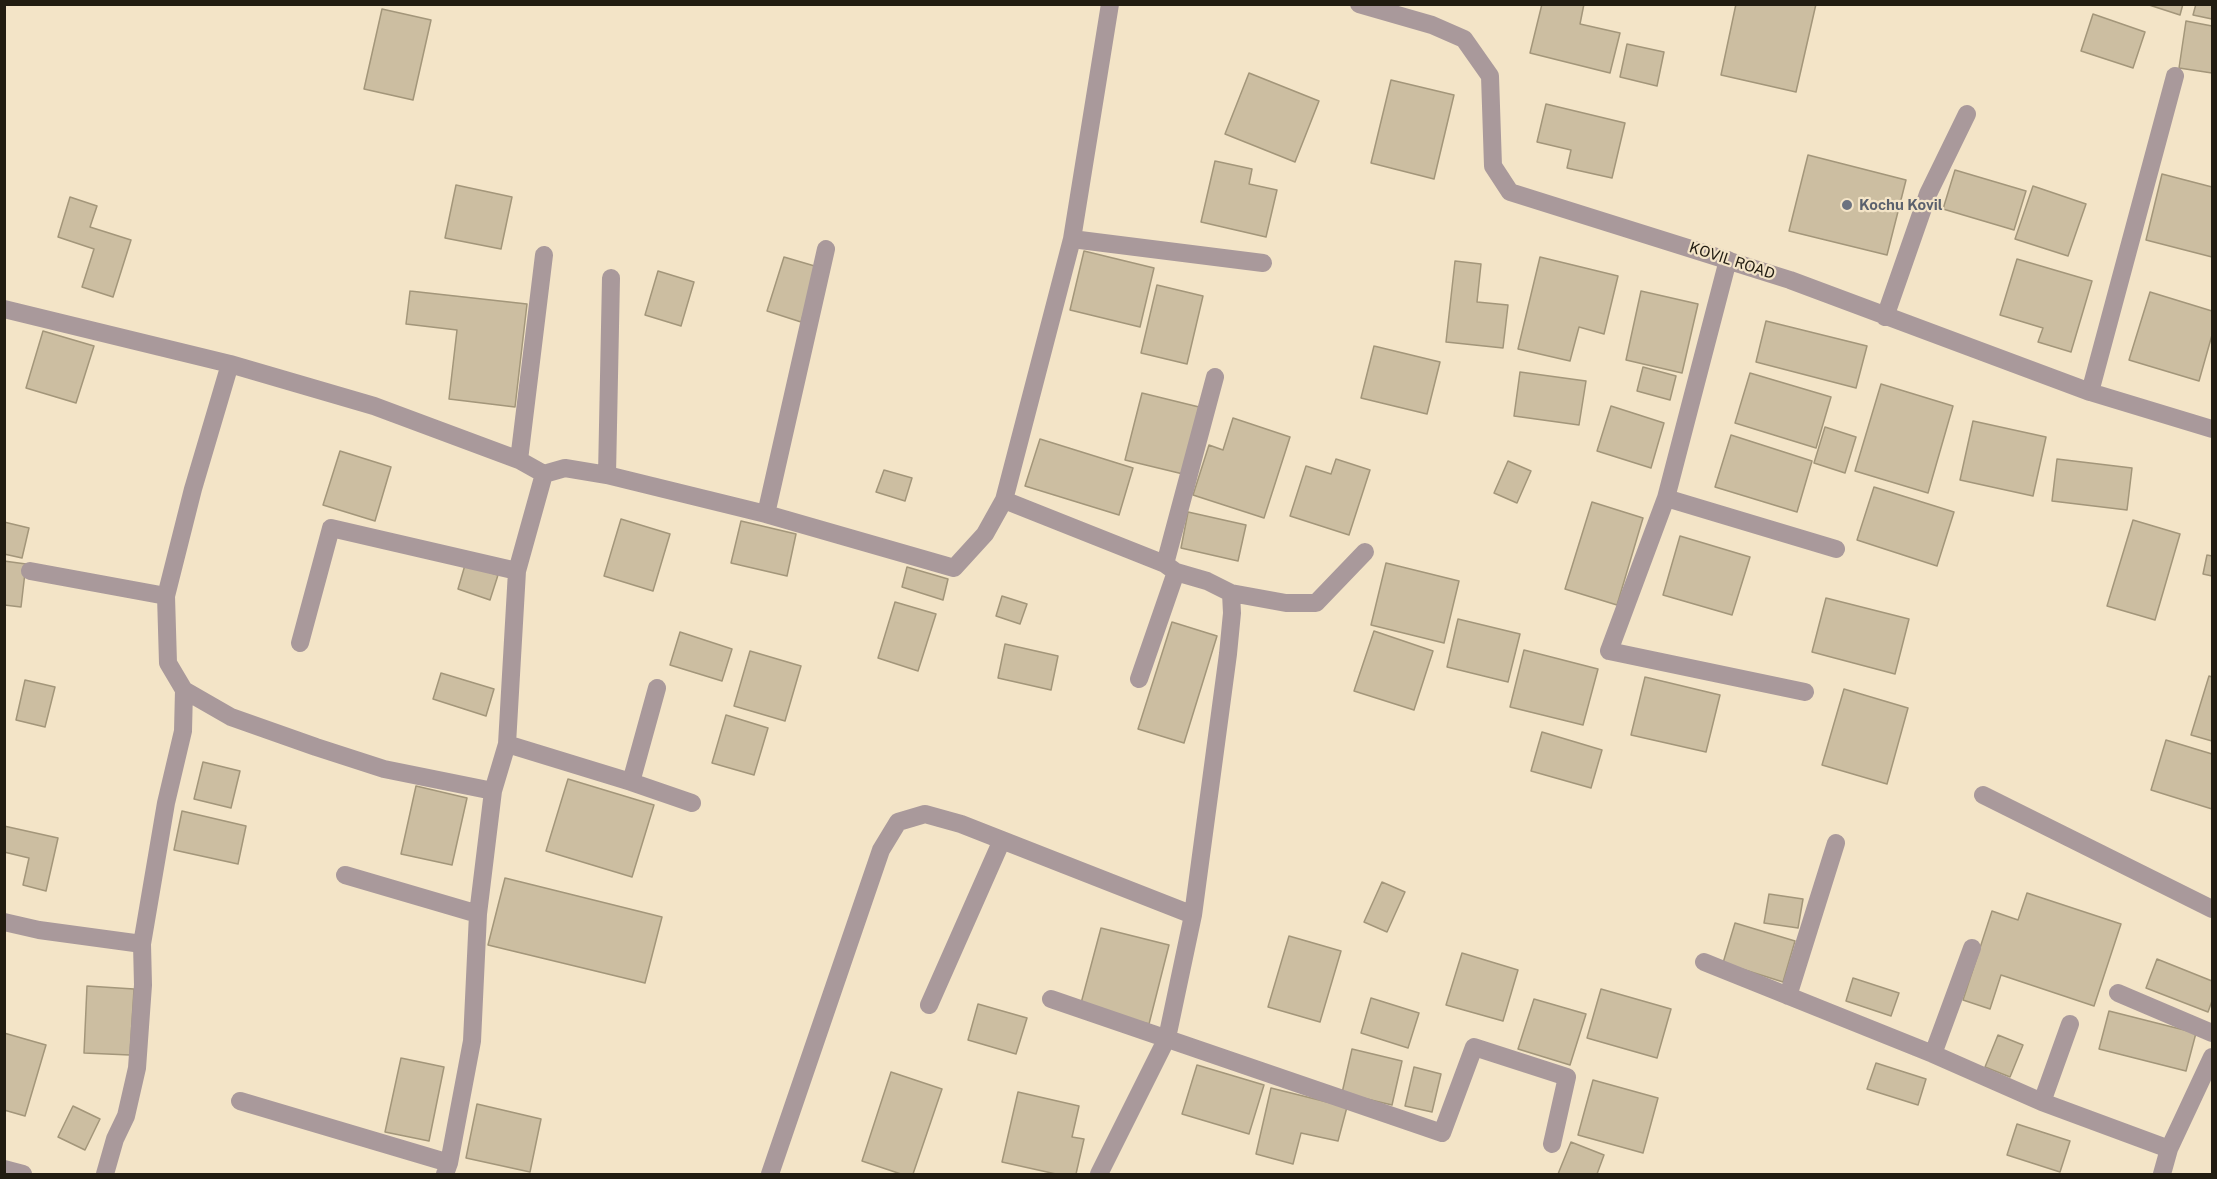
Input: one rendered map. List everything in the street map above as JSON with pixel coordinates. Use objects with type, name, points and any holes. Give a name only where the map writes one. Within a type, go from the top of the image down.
[{"type":"street","points":[[4,309],[230,364],[375,406],[519,460],[544,474],[565,468],[607,475],[766,514],[954,568],[985,534],[1004,500],[1072,239],[1110,4]]},
{"type":"street","name":"KOVIL ROAD","points":[[1359,4],[1432,25],[1464,39],[1490,76],[1493,166],[1510,192],[1790,280],[2090,392],[2212,429]]},
{"type":"street","points":[[2090,392],[2175,76]]},
{"type":"street","points":[[1886,317],[1928,194],[1967,114]]},
{"type":"street","points":[[1072,239],[1263,263]]},
{"type":"street","points":[[766,514],[826,249]]},
{"type":"street","points":[[519,460],[544,255]]},
{"type":"street","points":[[1728,260],[1666,498],[1609,651],[1805,692]]},
{"type":"street","points":[[607,475],[610,278]]},
{"type":"street","points":[[230,364],[193,489],[166,596],[168,663],[184,690],[231,717],[316,747],[384,769],[493,791]]},
{"type":"street","points":[[1138,679],[1170,568],[1215,377]]},
{"type":"street","points":[[240,1101],[447,1169],[472,1041],[478,915],[493,791],[507,744],[517,571],[544,474]]},
{"type":"street","points":[[1666,498],[1836,549]]},
{"type":"street","points":[[1004,500],[1231,592],[1286,603],[1316,603],[1365,552]]},
{"type":"street","points":[[300,643],[331,528],[517,571]]},
{"type":"street","points":[[30,571],[166,596]]},
{"type":"street","points":[[1099,1174],[1167,1038],[1193,915],[1228,654],[1232,613],[1231,592]]},
{"type":"street","points":[[631,782],[657,688]]},
{"type":"street","points":[[105,1174],[115,1139],[126,1116],[137,1068],[143,985],[141,944],[166,803],[183,731],[184,690]]},
{"type":"street","points":[[507,744],[692,803]]},
{"type":"street","points":[[1983,795],[2212,909]]},
{"type":"street","points":[[770,1174],[880,850],[898,822],[925,814],[961,824],[1193,915]]},
{"type":"street","points":[[928,1005],[1002,840]]},
{"type":"street","points":[[1788,996],[1836,843]]},
{"type":"street","points":[[345,875],[478,915]]},
{"type":"street","points":[[4,922],[39,930],[141,944]]},
{"type":"street","points":[[1933,1054],[1972,948]]},
{"type":"street","points":[[1704,962],[1933,1054],[2042,1102],[2169,1149]]},
{"type":"street","points":[[2118,993],[2212,1033]]},
{"type":"street","points":[[1051,999],[1442,1133],[1474,1047],[1567,1077],[1552,1144]]},
{"type":"street","points":[[2042,1102],[2070,1024]]},
{"type":"street","points":[[2162,1174],[2169,1149],[2212,1057]]},
{"type":"street","points":[[4,1169],[23,1174]]},
{"type":"building","points":[[1542,4],[1584,4],[1580,24],[1620,33],[1610,73],[1530,53]]},
{"type":"building","points":[[1736,4],[1816,4],[1796,92],[1721,75]]},
{"type":"building","points":[[2146,4],[2183,4],[2180,15]]},
{"type":"building","points":[[2196,4],[2212,4],[2212,19],[2193,15]]},
{"type":"building","points":[[382,9],[431,20],[413,100],[364,89]]},
{"type":"building","points":[[2093,14],[2145,32],[2133,68],[2081,51]]},
{"type":"building","points":[[2186,21],[2212,26],[2212,73],[2179,68]]},
{"type":"building","points":[[1627,44],[1664,52],[1657,86],[1620,77]]},
{"type":"building","points":[[1249,73],[1319,101],[1295,162],[1225,134]]},
{"type":"building","points":[[1391,80],[1454,95],[1434,179],[1371,163]]},
{"type":"building","points":[[1546,104],[1625,123],[1612,178],[1567,168],[1571,150],[1537,142]]},
{"type":"building","name":"Kochu Kovil","points":[[1808,155],[1906,180],[1887,255],[1789,231]]},
{"type":"building","points":[[1215,161],[1252,169],[1249,184],[1277,190],[1266,237],[1201,222]]},
{"type":"building","points":[[1955,170],[2026,191],[2014,230],[1943,209]]},
{"type":"building","points":[[2162,174],[2212,187],[2212,257],[2146,240]]},
{"type":"building","points":[[456,185],[512,197],[501,249],[445,238]]},
{"type":"building","points":[[2033,186],[2086,204],[2068,256],[2015,239]]},
{"type":"building","points":[[70,197],[97,206],[90,227],[131,240],[113,297],[82,287],[94,249],[58,237]]},
{"type":"building","points":[[1084,251],[1154,268],[1140,327],[1070,310]]},
{"type":"building","points":[[784,257],[818,267],[801,322],[767,311]]},
{"type":"building","points":[[1540,257],[1618,276],[1604,334],[1579,327],[1570,361],[1518,349]]},
{"type":"building","points":[[2017,259],[2092,281],[2071,352],[2038,342],[2043,328],[2000,315]]},
{"type":"building","points":[[1455,261],[1481,264],[1477,302],[1508,305],[1503,348],[1446,342]]},
{"type":"building","points":[[658,271],[694,282],[681,326],[645,315]]},
{"type":"building","points":[[1157,285],[1203,296],[1187,364],[1141,353]]},
{"type":"building","points":[[410,291],[527,304],[515,407],[449,399],[457,330],[406,324]]},
{"type":"building","points":[[1641,291],[1698,304],[1682,373],[1626,360]]},
{"type":"building","points":[[2150,292],[2212,311],[2212,335],[2199,381],[2129,360]]},
{"type":"building","points":[[1766,321],[1867,346],[1856,388],[1756,362]]},
{"type":"building","points":[[43,331],[94,346],[76,403],[26,388]]},
{"type":"building","points":[[1374,346],[1440,362],[1427,414],[1361,398]]},
{"type":"building","points":[[1643,367],[1676,376],[1670,400],[1637,391]]},
{"type":"building","points":[[1520,372],[1586,381],[1579,425],[1514,416]]},
{"type":"building","points":[[1750,373],[1831,397],[1816,448],[1735,423]]},
{"type":"building","points":[[1881,384],[1953,406],[1928,493],[1855,471]]},
{"type":"building","points":[[1142,393],[1199,407],[1183,474],[1125,460]]},
{"type":"building","points":[[1611,406],[1664,423],[1651,468],[1597,451]]},
{"type":"building","points":[[1233,418],[1290,437],[1264,518],[1193,495],[1209,445],[1223,450]]},
{"type":"building","points":[[1973,421],[2046,437],[2033,496],[1960,480]]},
{"type":"building","points":[[1825,427],[1856,437],[1845,473],[1814,463]]},
{"type":"building","points":[[1731,435],[1812,461],[1797,512],[1715,487]]},
{"type":"building","points":[[1040,439],[1133,468],[1119,515],[1025,486]]},
{"type":"building","points":[[340,451],[391,467],[375,521],[323,505]]},
{"type":"building","points":[[1336,459],[1370,470],[1349,535],[1290,516],[1306,466],[1331,474]]},
{"type":"building","points":[[2057,459],[2132,468],[2127,510],[2052,501]]},
{"type":"building","points":[[1508,461],[1531,471],[1517,503],[1494,493]]},
{"type":"building","points":[[884,470],[912,478],[905,501],[876,492]]},
{"type":"building","points":[[1874,487],[1954,512],[1937,566],[1857,540]]},
{"type":"building","points":[[1592,502],[1643,518],[1617,605],[1565,589]]},
{"type":"building","points":[[1188,512],[1246,525],[1238,561],[1181,548]]},
{"type":"building","points":[[621,519],[670,534],[653,591],[604,576]]},
{"type":"building","points":[[2133,520],[2180,534],[2155,620],[2107,606]]},
{"type":"building","points":[[741,521],[796,534],[787,576],[731,563]]},
{"type":"building","points":[[4,522],[29,528],[22,558],[4,554]]},
{"type":"building","points":[[1680,536],[1750,557],[1732,615],[1663,595]]},
{"type":"building","points":[[2207,555],[2212,556],[2212,576],[2203,574]]},
{"type":"building","points":[[4,561],[26,564],[21,607],[4,605]]},
{"type":"building","points":[[1386,563],[1459,581],[1444,643],[1371,625]]},
{"type":"building","points":[[465,565],[498,575],[490,600],[458,589]]},
{"type":"building","points":[[907,567],[948,579],[943,600],[902,587]]},
{"type":"building","points":[[1002,596],[1027,604],[1020,624],[996,616]]},
{"type":"building","points":[[1826,598],[1909,619],[1895,674],[1812,652]]},
{"type":"building","points":[[895,602],[936,614],[918,671],[878,658]]},
{"type":"building","points":[[1458,619],[1520,634],[1508,682],[1447,667]]},
{"type":"building","points":[[1172,622],[1217,636],[1184,743],[1138,729]]},
{"type":"building","points":[[1374,631],[1433,651],[1414,710],[1354,691]]},
{"type":"building","points":[[680,632],[732,649],[722,681],[670,665]]},
{"type":"building","points":[[1005,644],[1058,656],[1051,690],[998,678]]},
{"type":"building","points":[[1524,650],[1598,669],[1583,725],[1510,707]]},
{"type":"building","points":[[750,651],[801,666],[785,721],[734,706]]},
{"type":"building","points":[[441,673],[494,689],[486,716],[433,699]]},
{"type":"building","points":[[2209,676],[2212,677],[2212,741],[2191,735]]},
{"type":"building","points":[[1645,677],[1720,695],[1706,752],[1631,735]]},
{"type":"building","points":[[25,680],[55,687],[45,727],[16,720]]},
{"type":"building","points":[[1844,689],[1908,708],[1887,784],[1822,765]]},
{"type":"building","points":[[726,715],[768,728],[754,775],[712,763]]},
{"type":"building","points":[[1542,732],[1602,750],[1591,788],[1531,771]]},
{"type":"building","points":[[2166,740],[2212,754],[2212,809],[2151,790]]},
{"type":"building","points":[[203,762],[240,771],[231,808],[194,799]]},
{"type":"building","points":[[568,779],[654,805],[632,877],[546,851]]},
{"type":"building","points":[[416,786],[467,798],[452,865],[401,854]]},
{"type":"building","points":[[182,811],[246,826],[238,864],[174,850]]},
{"type":"building","points":[[4,826],[58,838],[46,891],[23,885],[29,858],[4,852]]},
{"type":"building","points":[[505,878],[662,917],[645,983],[488,945]]},
{"type":"building","points":[[1382,882],[1405,892],[1387,932],[1364,922]]},
{"type":"building","points":[[2027,893],[2121,924],[2094,1006],[2001,975],[1990,1009],[1963,1000],[1992,911],[2018,920]]},
{"type":"building","points":[[1769,894],[1803,899],[1798,928],[1764,923]]},
{"type":"building","points":[[1735,923],[1795,941],[1783,982],[1723,963]]},
{"type":"building","points":[[1101,928],[1169,945],[1149,1024],[1080,1007]]},
{"type":"building","points":[[1289,936],[1341,951],[1320,1022],[1268,1007]]},
{"type":"building","points":[[1462,953],[1518,970],[1503,1021],[1446,1005]]},
{"type":"building","points":[[2157,959],[2212,981],[2212,1001],[2208,1012],[2146,988]]},
{"type":"building","points":[[1853,978],[1899,993],[1891,1016],[1846,1001]]},
{"type":"building","points":[[87,986],[134,989],[130,1055],[84,1053]]},
{"type":"building","points":[[1601,989],[1671,1009],[1657,1058],[1587,1038]]},
{"type":"building","points":[[1371,998],[1419,1013],[1408,1048],[1361,1033]]},
{"type":"building","points":[[1534,999],[1586,1014],[1570,1065],[1518,1049]]},
{"type":"building","points":[[978,1004],[1027,1018],[1016,1054],[968,1040]]},
{"type":"building","points":[[2109,1011],[2196,1033],[2186,1071],[2099,1049]]},
{"type":"building","points":[[4,1033],[46,1045],[25,1116],[4,1110]]},
{"type":"building","points":[[1998,1035],[2023,1045],[2010,1077],[1985,1067]]},
{"type":"building","points":[[1352,1049],[1402,1061],[1392,1105],[1342,1093]]},
{"type":"building","points":[[401,1058],[444,1067],[429,1141],[385,1132]]},
{"type":"building","points":[[1876,1063],[1926,1079],[1918,1105],[1867,1089]]},
{"type":"building","points":[[1197,1065],[1264,1085],[1249,1134],[1182,1114]]},
{"type":"building","points":[[1414,1067],[1441,1074],[1432,1112],[1405,1106]]},
{"type":"building","points":[[891,1072],[942,1089],[913,1174],[901,1174],[862,1161]]},
{"type":"building","points":[[1593,1080],[1658,1098],[1643,1153],[1578,1135]]},
{"type":"building","points":[[1271,1088],[1347,1107],[1338,1141],[1301,1133],[1293,1164],[1256,1154]]},
{"type":"building","points":[[1018,1092],[1079,1106],[1072,1137],[1084,1139],[1076,1174],[1056,1174],[1002,1162]]},
{"type":"building","points":[[477,1104],[541,1119],[530,1172],[466,1158]]},
{"type":"building","points":[[73,1106],[100,1119],[85,1150],[58,1137]]},
{"type":"building","points":[[2017,1124],[2070,1141],[2060,1172],[2007,1155]]},
{"type":"building","points":[[1571,1142],[1604,1155],[1597,1174],[1558,1174]]},
{"type":"place","name":"Kochu Kovil","points":[[1847,205]]}]
